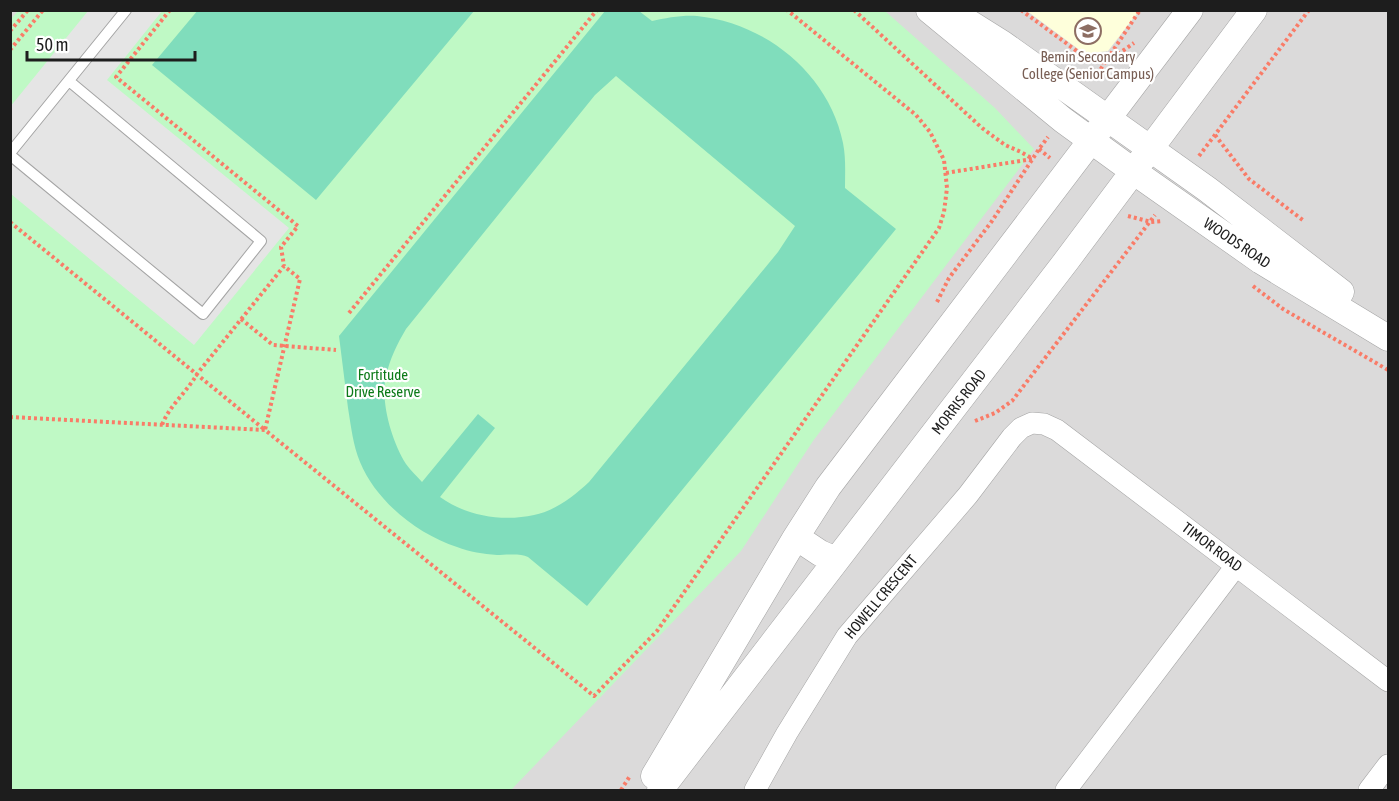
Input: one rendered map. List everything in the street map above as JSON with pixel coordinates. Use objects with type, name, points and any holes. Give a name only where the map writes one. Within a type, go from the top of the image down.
[{"type":"street","name":"WOODS ROAD","points":[[929,10],[1063,120],[1133,171],[1261,261],[1389,338]]},
{"type":"street","name":"WOODS ROAD","points":[[950,10],[1003,44],[1207,189],[1389,329]]},
{"type":"street","points":[[643,790],[828,487],[1190,10]]},
{"type":"street","name":"MORRIS ROAD","points":[[660,790],[990,362],[1254,10]]},
{"type":"street","name":"TIMOR ROAD","points":[[1032,423],[1044,424],[1057,430],[1389,681]]},
{"type":"street","name":"HOWELL CRESCENT","points":[[755,790],[847,636],[968,495],[1012,437],[1021,428],[1032,423]]},
{"type":"street","points":[[796,537],[820,553],[836,560]]},
{"type":"street","points":[[1066,790],[1236,566]]},
{"type":"street","points":[[1369,790],[1389,765]]},
{"type":"lane","points":[[69,81],[261,241],[203,314],[10,154],[126,10]]},
{"type":"path","points":[[10,31],[28,10]]},
{"type":"path","points":[[10,50],[43,10]]},
{"type":"path","points":[[170,10],[116,77],[298,226],[281,247],[284,266],[300,279],[265,430]]},
{"type":"path","points":[[349,313],[597,10]]},
{"type":"path","points":[[10,222],[594,696],[657,632],[929,244],[939,228],[944,212],[947,188],[944,160],[930,132],[916,115],[787,10]]},
{"type":"path","points":[[854,10],[982,128],[1005,145],[1033,159],[946,173]]},
{"type":"path","points":[[1022,10],[1085,57],[1105,63],[1140,10]]},
{"type":"path","points":[[1185,174],[1309,10]]},
{"type":"path","points":[[1215,135],[1249,179],[1304,221]]},
{"type":"path","points":[[1151,222],[1169,196]]},
{"type":"path","points":[[162,425],[165,416],[197,374],[284,266]]},
{"type":"path","points":[[241,319],[273,345],[336,350]]},
{"type":"path","points":[[10,417],[265,430]]},
{"type":"shaded area","points":[[11,11],[1388,11],[1388,790],[11,790]]},
{"type":"shaded area","points":[[88,11],[162,11],[107,80],[289,228],[194,345],[11,194],[10,107]]},
{"type":"shaded area","name":"Bemin Secondary College (Senior Campus)","points":[[1027,11],[1139,11],[1108,51],[1085,54]]},
{"type":"green space","points":[[198,10],[474,11],[316,200],[152,65]]},
{"type":"green space","name":"Fortitude Drive Reserve","points":[[18,11],[885,11],[995,108],[1034,149],[813,441],[741,551],[511,790],[11,790],[10,20]]},
{"type":"green space","points":[[605,11],[639,11],[652,21],[697,16],[723,21],[747,29],[770,41],[791,56],[809,74],[824,95],[836,118],[844,149],[845,188],[896,229],[587,606],[528,557],[462,549],[427,534],[387,503],[367,476],[356,449],[352,435],[339,336]],"holes":[[[616,76],[795,226],[778,252],[589,482],[564,502],[542,513],[509,518],[473,513],[450,504],[440,497],[495,428],[478,414],[422,482],[406,464],[388,422],[385,398],[386,376],[400,340],[406,329],[595,95]]]},
{"type":"place","name":"Bemin Secondary College (Senior Campus)","points":[[1088,31]]}]
